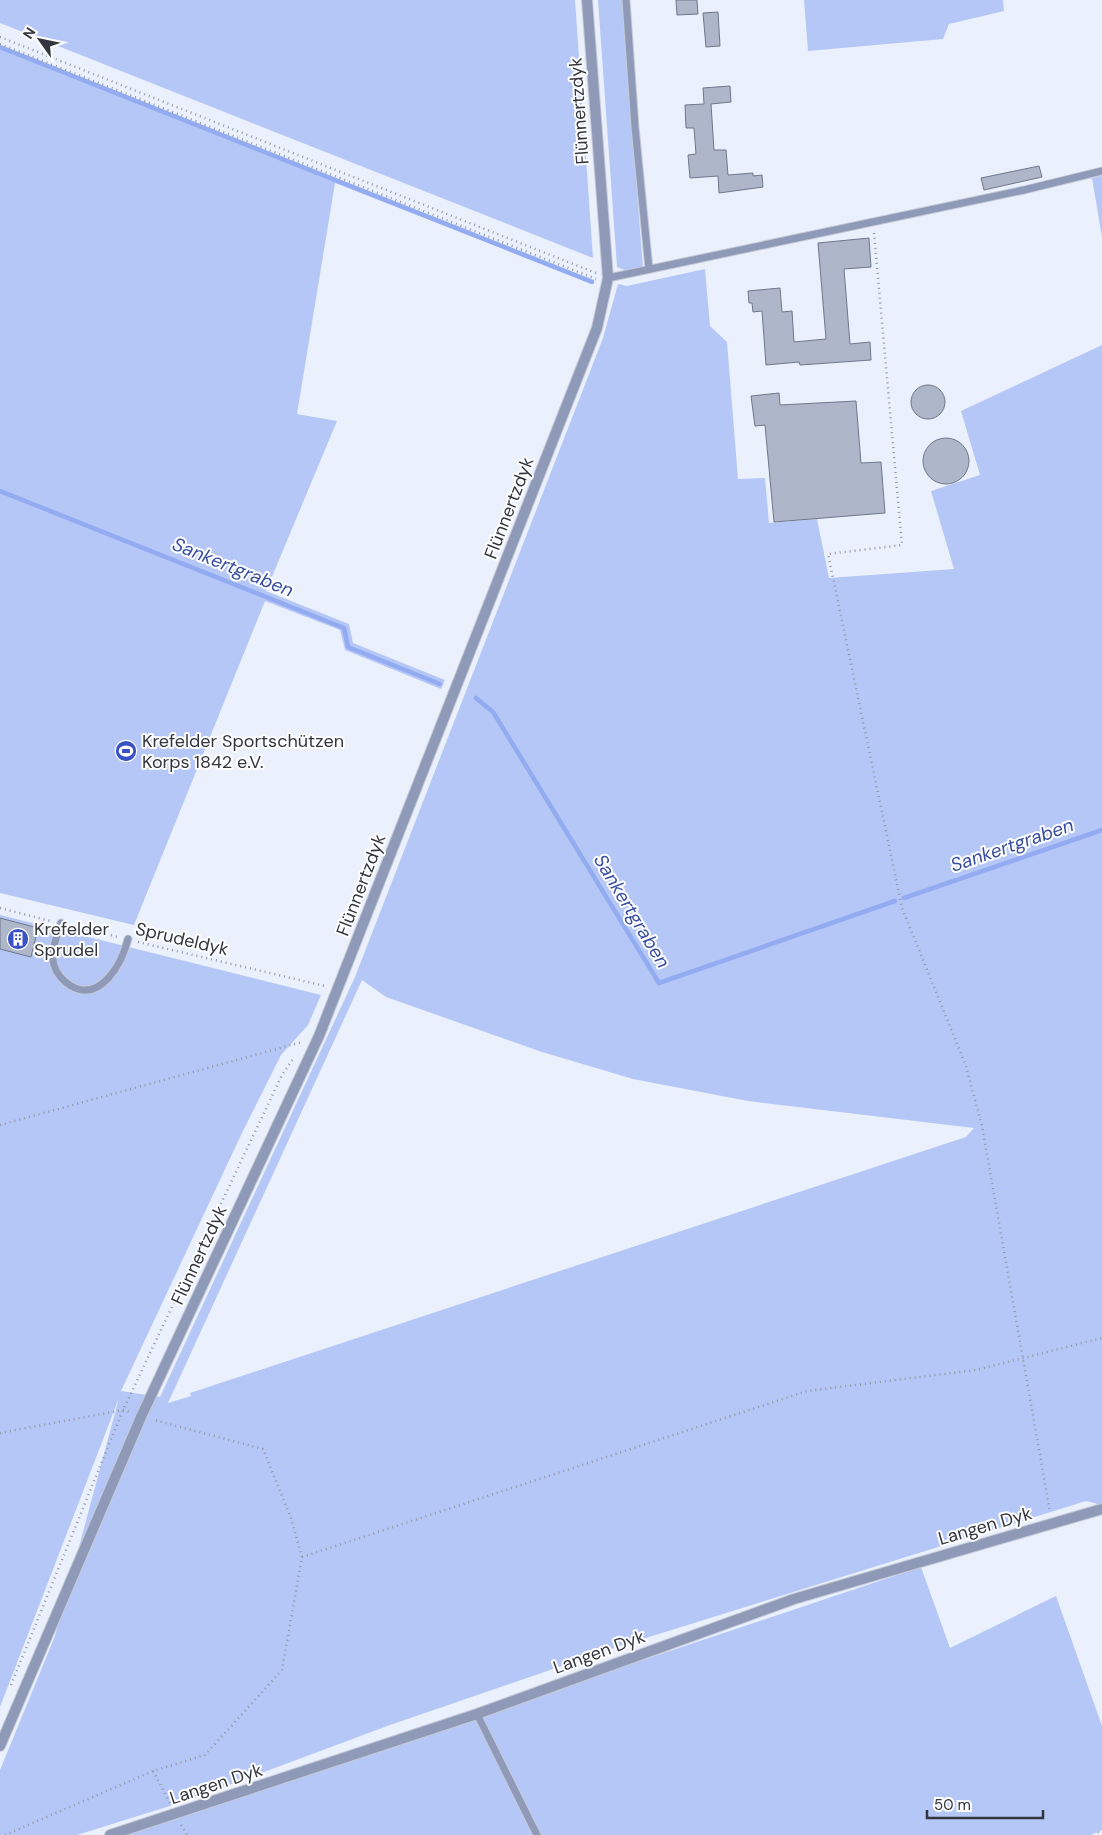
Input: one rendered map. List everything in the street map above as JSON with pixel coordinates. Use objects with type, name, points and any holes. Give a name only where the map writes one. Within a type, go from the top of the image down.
[{"type":"street","name":"Flünnertzdyk","points":[[0,1746],[141,1417],[319,1036],[596,328],[608,278],[587,0]]},
{"type":"street","name":"Langen Dyk","points":[[110,1835],[477,1714],[794,1598],[1102,1509]]},
{"type":"lane","points":[[626,0],[635,127],[649,269]]},
{"type":"lane","points":[[608,278],[1102,171]]},
{"type":"lane","points":[[61,923],[54,946],[54,964],[62,980],[78,989],[95,989],[113,974],[125,954],[128,939]]},
{"type":"lane","points":[[477,1714],[536,1835]]},
{"type":"path","points":[[0,37],[608,278]]},
{"type":"path","points":[[0,44],[595,279],[608,278]]},
{"type":"path","points":[[873,222],[902,545],[828,554],[902,908],[966,1066],[982,1126],[1024,1357],[1047,1503],[1054,1523]]},
{"type":"path","name":"Sprudeldyk","points":[[0,908],[330,987]]},
{"type":"path","points":[[0,1125],[305,1041],[300,1048]]},
{"type":"path","points":[[8,1693],[123,1410],[282,1075],[296,1054]]},
{"type":"path","points":[[302,1557],[807,1391],[976,1370],[1102,1338]]},
{"type":"path","points":[[0,1433],[123,1410]]},
{"type":"path","points":[[5,1835],[153,1771],[205,1755],[282,1670],[302,1557],[290,1518],[263,1449],[141,1417]]},
{"type":"shaded area","points":[[0,0],[575,0],[593,258],[0,23]]},
{"type":"shaded area","points":[[598,0],[622,0],[643,268],[627,271],[617,267]]},
{"type":"shaded area","points":[[804,0],[1003,0],[1004,11],[949,24],[943,39],[808,51]]},
{"type":"shaded area","points":[[0,45],[594,280],[593,284],[335,183],[297,414],[337,421],[266,591],[349,624],[353,643],[445,680],[441,689],[345,650],[340,630],[265,601],[134,925],[0,893]]},
{"type":"shaded area","points":[[1102,176],[1102,237],[1092,178]]},
{"type":"shaded area","points":[[705,269],[710,326],[727,342],[738,479],[765,478],[769,523],[817,519],[829,578],[954,569],[931,491],[980,475],[961,411],[1102,345],[1102,1505],[1086,1501],[620,1646],[390,1725],[186,1801],[77,1835],[0,1835],[0,1770],[55,1636],[119,1398],[0,1707],[0,915],[321,995],[308,1025],[281,1055],[241,1135],[121,1391],[160,1397],[355,977],[603,338],[618,284],[627,286]],"holes":[[[362,980],[386,997],[542,1052],[633,1079],[748,1101],[974,1128],[966,1137],[190,1393],[191,1396],[168,1403]]]},
{"type":"shaded area","points":[[921,1567],[950,1648],[1056,1596],[1102,1726],[1102,1830],[1091,1835],[119,1835]]},
{"type":"building","points":[[676,0],[697,0],[698,14],[677,15]]},
{"type":"building","points":[[718,12],[720,46],[706,47],[703,13]]},
{"type":"building","points":[[730,86],[731,102],[711,104],[714,150],[726,150],[728,175],[753,173],[753,176],[762,175],[763,187],[719,193],[718,176],[690,178],[688,155],[696,154],[694,128],[686,128],[685,105],[704,104],[703,88]]},
{"type":"building","points":[[1039,166],[1042,177],[984,190],[981,178]]},
{"type":"building","points":[[869,238],[871,267],[844,269],[850,344],[870,342],[871,360],[800,365],[799,362],[766,365],[762,311],[753,312],[752,303],[749,303],[748,291],[780,288],[782,312],[792,311],[794,342],[826,339],[818,243]]},
{"type":"building","points":[[928,385],[935,386],[940,390],[944,395],[944,409],[940,414],[935,418],[928,419],[921,418],[916,414],[912,409],[911,402],[912,395],[916,390],[921,386]]},
{"type":"building","points":[[779,393],[780,405],[856,401],[861,463],[881,462],[885,513],[774,522],[765,425],[755,426],[751,396]]},
{"type":"building","points":[[941,438],[951,438],[963,444],[968,452],[968,470],[963,478],[955,483],[941,484],[933,481],[926,474],[923,466],[923,456],[926,448],[933,441]]},
{"type":"building","name":"Krefelder Sprudel","points":[[0,918],[38,928],[31,957],[0,949]]},
{"type":"waterway","points":[[0,47],[592,282]]},
{"type":"waterway","name":"Sankertgraben","points":[[0,491],[344,628],[348,647],[440,684]]},
{"type":"waterway","name":"Sankertgraben","points":[[476,698],[493,712],[659,983],[895,901]]},
{"type":"waterway","name":"Sankertgraben","points":[[904,898],[1102,830]]},
{"type":"place","name":"Krefelder Sportschützen Korps 1842 e.V.","points":[[126,751]]},
{"type":"place","name":"Krefelder Sprudel","points":[[18,939]]}]
